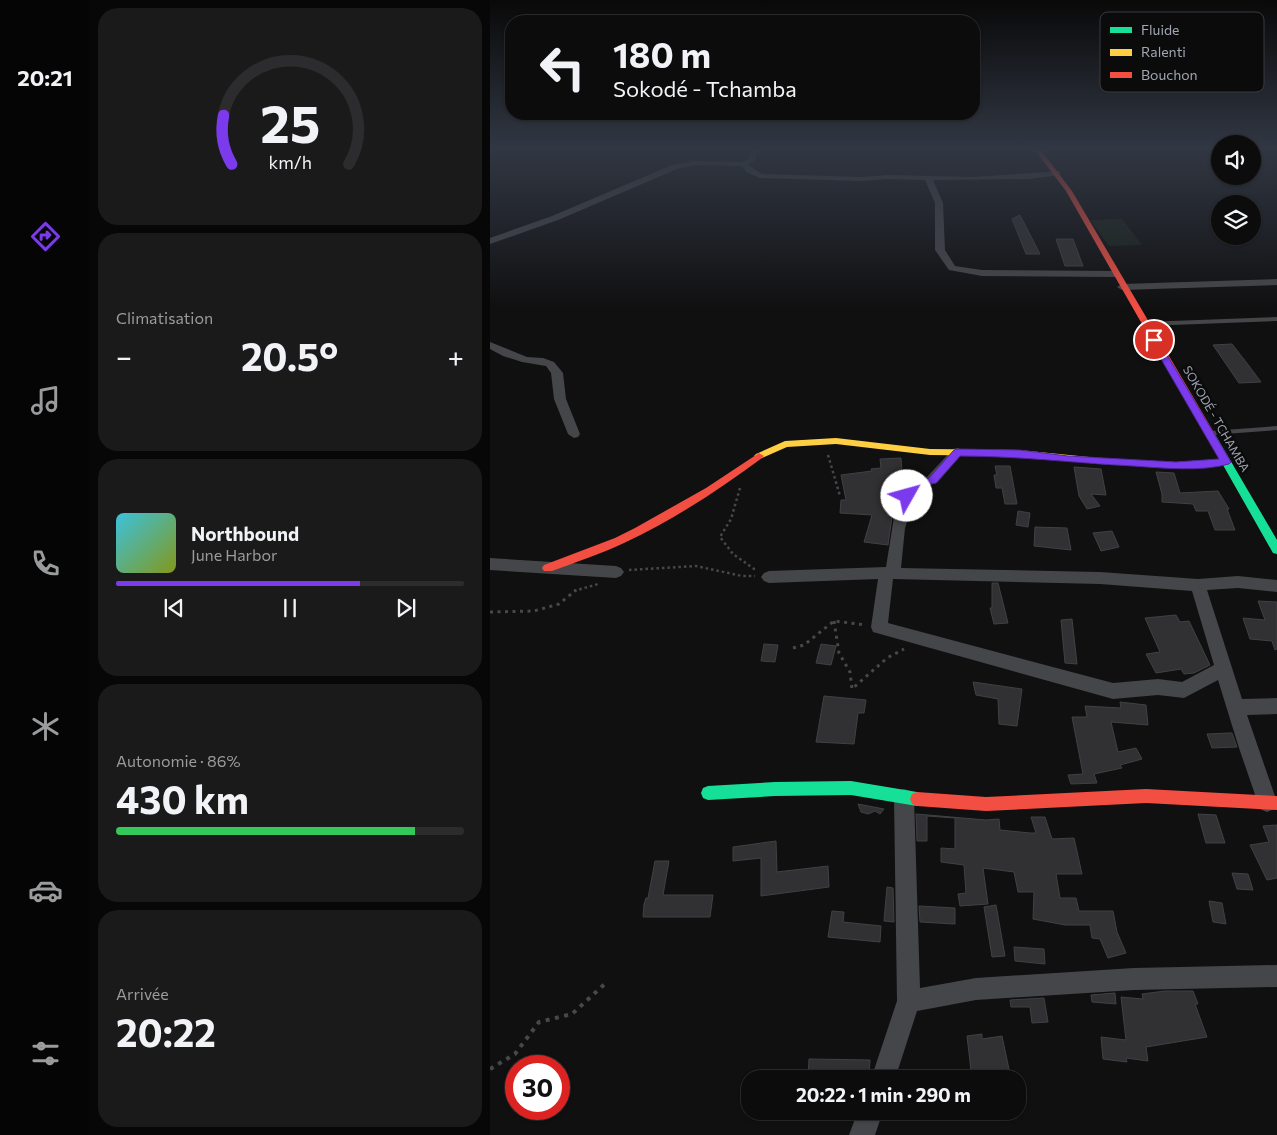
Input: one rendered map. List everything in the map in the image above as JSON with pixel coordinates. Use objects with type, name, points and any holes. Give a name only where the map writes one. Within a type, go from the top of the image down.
[{"type":"street","points":[[490,241],[555,218],[593,202]]},
{"type":"street","points":[[939,202],[940,250],[952,268],[982,273],[1115,274]]},
{"type":"street","name":"SOKODÉ - TCHAMBA","points":[[1074,202],[1277,550]]},
{"type":"street","points":[[1122,287],[1277,282]]},
{"type":"street","points":[[490,345],[506,354],[550,364],[556,373],[560,399],[574,434]]},
{"type":"street","points":[[548,568],[619,541],[639,531],[710,491],[756,458],[785,444],[836,441],[930,452],[1019,453],[1068,459],[1176,465],[1226,462]]},
{"type":"street","points":[[958,452],[932,480],[912,485],[907,496],[896,533],[879,628],[1113,691],[1158,688],[1184,690],[1224,668]]},
{"type":"street","points":[[494,566],[616,572]]},
{"type":"street","points":[[769,577],[889,573],[1100,578],[1198,585],[1238,582],[1277,586]]},
{"type":"street","points":[[708,793],[775,789],[851,788],[904,798],[986,804],[1146,796],[1272,802],[1235,707],[1198,585]]},
{"type":"street","points":[[1235,707],[1277,706]]},
{"type":"street","points":[[886,1070],[909,1001],[904,798]]},
{"type":"street","points":[[909,1001],[976,989],[1134,979],[1277,976]]},
{"type":"street","points":[[862,1135],[868,1120]]},
{"type":"lane","points":[[1145,324],[1277,319]]},
{"type":"lane","points":[[1209,433],[1277,428]]},
{"type":"path","points":[[824,442],[840,496]]},
{"type":"path","points":[[741,487],[731,519],[720,537],[733,554],[758,572],[769,577]]},
{"type":"path","points":[[490,612],[534,611],[559,604],[576,590],[596,586],[610,574],[616,572],[696,566],[742,576],[769,577]]},
{"type":"path","points":[[792,648],[804,644],[834,621],[879,628]]},
{"type":"path","points":[[834,621],[839,653],[850,672],[852,689],[887,658],[908,647],[918,638]]},
{"type":"path","points":[[490,1069],[515,1054],[539,1022],[572,1014],[608,981]]},
{"type":"shaded area","points":[[1122,219],[1142,245],[1109,246],[1090,220]]},
{"type":"building","points":[[1020,215],[1040,254],[1026,254],[1012,219]]},
{"type":"building","points":[[1056,239],[1073,239],[1083,266],[1065,266]]},
{"type":"building","points":[[1232,344],[1261,382],[1239,383],[1213,345]]},
{"type":"building","points":[[901,458],[903,485],[892,517],[888,545],[864,542],[872,515],[840,513],[841,500],[846,500],[841,475],[881,468],[880,459]]},
{"type":"building","points":[[995,466],[1010,466],[1017,504],[1005,504],[1002,488],[996,488],[994,475],[997,475]]},
{"type":"building","points":[[1074,467],[1101,469],[1106,495],[1091,494],[1100,506],[1087,509],[1079,496]]},
{"type":"building","points":[[1156,472],[1174,473],[1180,493],[1218,491],[1229,509],[1227,509],[1235,530],[1215,530],[1208,511],[1196,511],[1193,504],[1162,502],[1162,494]]},
{"type":"building","points":[[1018,511],[1030,513],[1028,527],[1016,525]]},
{"type":"building","points":[[1035,527],[1067,528],[1071,550],[1034,546]]},
{"type":"building","points":[[1112,531],[1119,547],[1101,551],[1093,533]]},
{"type":"building","points":[[992,583],[998,583],[1008,623],[994,624],[990,608],[992,608]]},
{"type":"building","points":[[1258,601],[1277,602],[1277,649],[1275,650],[1272,641],[1250,639],[1243,618],[1265,620]]},
{"type":"building","points":[[1176,615],[1180,622],[1189,621],[1210,665],[1194,673],[1184,674],[1181,669],[1156,673],[1146,654],[1160,652],[1145,618]]},
{"type":"building","points":[[1072,619],[1077,664],[1065,663],[1061,620]]},
{"type":"building","points":[[764,644],[778,645],[775,662],[761,661]]},
{"type":"building","points":[[821,644],[836,646],[831,665],[816,663]]},
{"type":"building","points":[[973,682],[1022,689],[1017,726],[999,724],[998,699],[976,695]]},
{"type":"building","points":[[824,696],[866,700],[864,713],[858,713],[854,744],[816,742]]},
{"type":"building","points":[[1120,702],[1146,705],[1148,725],[1111,722],[1118,752],[1136,748],[1142,759],[1120,765],[1122,768],[1094,774],[1097,783],[1071,784],[1068,775],[1083,774],[1072,717],[1087,717],[1085,706],[1121,708]]},
{"type":"building","points":[[1232,733],[1237,747],[1212,748],[1207,734]]},
{"type":"building","points":[[858,804],[884,809],[880,814],[875,811],[868,814],[861,812]]},
{"type":"building","points":[[916,814],[986,820],[999,819],[1000,830],[1030,833],[1036,833],[1031,817],[1045,817],[1052,839],[1074,838],[1082,874],[1056,874],[1060,898],[1076,898],[1079,911],[1113,911],[1117,932],[1126,953],[1108,958],[1100,939],[1092,938],[1090,925],[1065,925],[1033,919],[1034,892],[1018,892],[1014,872],[983,868],[988,904],[960,906],[958,894],[966,893],[964,865],[941,862],[941,848],[955,849],[955,818],[927,816],[927,841],[917,841]]},
{"type":"building","points":[[1198,814],[1216,815],[1225,843],[1206,843]]},
{"type":"building","points":[[1277,825],[1277,878],[1267,880],[1250,845],[1269,842],[1263,826]]},
{"type":"building","points":[[776,841],[777,872],[828,866],[829,887],[761,896],[761,858],[733,861],[733,847]]},
{"type":"building","points":[[655,861],[669,861],[663,895],[713,895],[710,917],[643,917],[644,904],[646,898],[648,898]]},
{"type":"building","points":[[1232,873],[1248,874],[1253,890],[1237,889]]},
{"type":"building","points":[[887,887],[893,888],[894,922],[884,921]]},
{"type":"building","points":[[1209,901],[1222,903],[1226,924],[1213,922]]},
{"type":"building","points":[[996,905],[1005,956],[992,957],[984,907]]},
{"type":"building","points":[[919,906],[955,908],[955,924],[920,922]]},
{"type":"building","points":[[832,911],[844,912],[843,922],[881,926],[880,942],[828,937]]},
{"type":"building","points":[[1014,947],[1044,949],[1045,964],[1015,961]]},
{"type":"building","points":[[1165,991],[1193,991],[1198,1004],[1195,1004],[1207,1037],[1146,1047],[1148,1061],[1126,1058],[1127,1062],[1103,1059],[1101,1037],[1126,1040],[1121,997],[1143,999],[1142,994]]},
{"type":"building","points":[[1115,993],[1116,1004],[1092,1002],[1091,995]]},
{"type":"building","points":[[1044,998],[1048,1022],[1032,1023],[1030,1007],[1011,1007],[1010,1000]]},
{"type":"building","points":[[982,1034],[982,1039],[1002,1036],[1009,1070],[971,1070],[967,1036]]},
{"type":"building","points":[[809,1059],[870,1060],[869,1070],[808,1070]]},
{"type":"traffic: fast","points":[[1211,436],[1277,550]]},
{"type":"traffic: fast","points":[[1099,461],[1176,465],[1226,462]]},
{"type":"traffic: fast","points":[[708,793],[775,789],[851,788],[917,799]]},
{"type":"traffic: slow","points":[[759,456],[785,444],[836,441],[930,452],[1019,453],[1099,461]]},
{"type":"traffic: jam","points":[[1075,202],[1211,436]]},
{"type":"traffic: jam","points":[[548,568],[619,541],[639,531],[710,491],[759,456]]},
{"type":"traffic: jam","points":[[917,799],[986,804],[1146,796],[1277,803]]},
{"type":"route","points":[[907,496],[912,485],[932,480],[958,452],[1019,453],[1068,459],[1176,465],[1226,462],[1154,340]]}]
